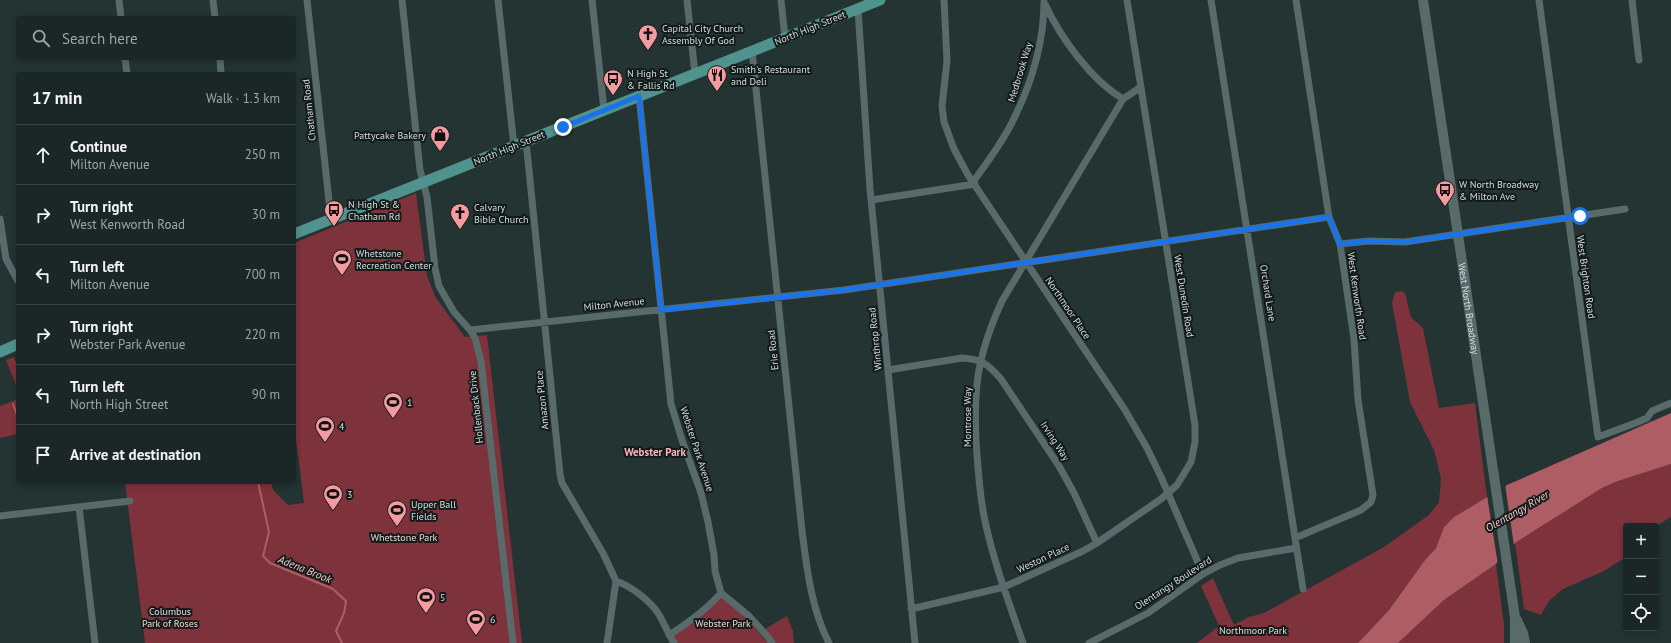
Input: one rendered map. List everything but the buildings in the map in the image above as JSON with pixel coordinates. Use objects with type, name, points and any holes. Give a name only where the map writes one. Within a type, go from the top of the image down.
[{"type":"main road","name":"North High Street","points":[[296,233],[880,0]]},
{"type":"main road","name":"West North Broadway","points":[[1423,0],[1515,617],[1515,643]]},
{"type":"main road","points":[[0,352],[16,345]]},
{"type":"main road","name":"West North Broadway","points":[[1515,617],[1523,633],[1525,643]]},
{"type":"street","points":[[119,0],[121,16]]},
{"type":"street","points":[[213,0],[215,16]]},
{"type":"street","name":"Chatham Road","points":[[307,0],[331,219]]},
{"type":"street","name":"Hollenback Drive","points":[[402,0],[420,170],[427,197],[435,268],[439,286],[454,312],[475,338],[481,361],[513,643]]},
{"type":"street","points":[[498,0],[514,146]]},
{"type":"street","points":[[592,0],[604,110]]},
{"type":"street","points":[[687,0],[694,74]]},
{"type":"street","points":[[781,0],[785,38]]},
{"type":"street","name":"Northmoor Place","points":[[944,0],[948,61],[943,100],[944,122],[954,149],[974,183],[1026,263],[1125,410],[1147,448],[1203,574]]},
{"type":"street","name":"West Dunedin Road","points":[[1127,0],[1195,425],[1195,442],[1191,462],[1177,485],[1168,493]]},
{"type":"street","name":"Orchard Lane","points":[[1211,0],[1248,229],[1303,589]]},
{"type":"street","name":"West Kenworth Road","points":[[1295,538],[1361,510],[1371,502],[1373,495],[1356,381],[1354,339],[1340,244],[1329,217],[1296,0]]},
{"type":"street","name":"West Brighton Road","points":[[1539,0],[1598,437],[1647,418],[1652,411],[1671,403]]},
{"type":"street","points":[[1632,0],[1639,60]]},
{"type":"street","points":[[1044,1],[1057,26],[1079,58],[1102,84],[1112,93],[1123,99]]},
{"type":"street","name":"Medbrook Way","points":[[974,183],[1017,112],[1036,58],[1043,22],[1044,1]]},
{"type":"street","name":"Winthrop Road","points":[[858,9],[871,200],[915,643]]},
{"type":"street","name":"Erie Road","points":[[752,51],[777,298],[806,558],[819,623],[829,643]]},
{"type":"street","points":[[125,60],[127,72]]},
{"type":"street","points":[[220,60],[222,72]]},
{"type":"street","name":"Montrose Way","points":[[1023,643],[1004,587],[985,521],[979,482],[975,419],[978,376],[981,361],[994,319],[1002,301],[1123,99],[1141,87]]},
{"type":"street","name":"Webster Park Avenue","points":[[639,96],[671,404],[701,494],[709,529],[715,571],[721,593]]},
{"type":"street","name":"Amazon Place","points":[[526,141],[562,484],[603,553],[616,581]]},
{"type":"street","points":[[871,200],[974,183]]},
{"type":"street","points":[[1340,244],[1369,241],[1406,242],[1625,209]]},
{"type":"street","name":"Milton Avenue","points":[[470,330],[544,321],[777,298],[879,285],[1329,217]]},
{"type":"street","points":[[0,219],[6,259],[16,277]]},
{"type":"street","points":[[888,370],[962,358],[972,358],[981,361]]},
{"type":"street","name":"Irving Way","points":[[981,361],[992,369],[1001,379],[1044,442],[1074,493],[1097,543]]},
{"type":"street","name":"Weston Place","points":[[911,609],[1004,587],[1083,551],[1097,543],[1168,493]]},
{"type":"street","points":[[0,516],[130,501]]},
{"type":"street","points":[[79,507],[95,643]]},
{"type":"street","name":"Olentangy Boulevard","points":[[1089,643],[1148,613],[1203,574],[1238,558],[1296,548]]},
{"type":"street","points":[[607,643],[616,581],[625,584],[649,603],[657,612],[674,643]]},
{"type":"street","points":[[669,635],[705,610],[721,593],[749,616],[772,643]]},
{"type":"green space","name":"Whetstone Park","points":[[416,193],[427,276],[436,298],[465,337],[487,335],[522,643],[145,643],[125,484],[272,484],[273,490],[288,505],[304,503],[296,439],[296,242]]},
{"type":"green space","name":"Northmoor Park","points":[[1402,291],[1405,293],[1411,317],[1423,328],[1439,408],[1475,403],[1487,497],[1454,517],[1444,527],[1436,548],[1425,560],[1389,610],[1358,643],[1197,643],[1219,626],[1201,586],[1213,578],[1234,625],[1249,617],[1264,613],[1384,547],[1429,515],[1439,502],[1441,479],[1434,450],[1410,402],[1392,303],[1395,292]]},
{"type":"green space","points":[[14,357],[16,362],[16,385],[6,360]]},
{"type":"green space","points":[[16,400],[16,434],[0,438],[0,406]]},
{"type":"green space","points":[[1671,464],[1671,517],[1659,524],[1623,523],[1623,559],[1604,571],[1563,589],[1549,601],[1541,615],[1524,609],[1515,543],[1602,488],[1618,481]]},
{"type":"green space","points":[[1496,564],[1504,625],[1504,643],[1398,643],[1444,600]]},
{"type":"green space","name":"Webster Park","points":[[721,597],[740,611],[768,643],[677,643],[673,636]]},
{"type":"green space","points":[[787,616],[793,631],[794,643],[774,643],[765,629]]},
{"type":"water","name":"Olentangy River","points":[[1671,413],[1671,464],[1618,481],[1602,488],[1515,543],[1496,564],[1444,600],[1398,643],[1358,643],[1389,610],[1425,560],[1436,548],[1444,527],[1454,517],[1507,485]]},
{"type":"pier","points":[[1505,484],[1514,546],[1498,565],[1487,495]]},
{"type":"waterway","name":"Adena Brook","points":[[13,404],[16,412]]},
{"type":"waterway","name":"Adena Brook","points":[[258,484],[269,532],[263,556],[270,563],[333,589],[346,601],[344,613],[336,631],[342,643]]},
{"type":"place","name":"Capital City Church Assembly Of God","points":[[648,51]]},
{"type":"place","name":"Smith's Restaurant and Deli","points":[[717,92]]},
{"type":"place","name":"N High St & Fallis Rd","points":[[613,96]]},
{"type":"place","name":"Pattycake Bakery","points":[[440,152]]},
{"type":"place","name":"W North Broadway & Milton Ave","points":[[1445,207]]},
{"type":"place","name":"N High St & Chatham Rd","points":[[334,227]]},
{"type":"place","name":"Calvary Bible Church","points":[[460,230]]},
{"type":"place","name":"Whetstone Recreation Center","points":[[342,276]]},
{"type":"place","name":"1","points":[[393,419]]},
{"type":"place","name":"4","points":[[325,443]]},
{"type":"place","name":"3","points":[[333,511]]},
{"type":"place","name":"Upper Ball Fields","points":[[397,527]]},
{"type":"place","name":"5","points":[[426,614]]},
{"type":"place","name":"6","points":[[476,636]]},
{"type":"district","name":"Webster Park","points":[[655,452]]},
{"type":"route","points":[[563,127],[639,96],[661,310],[844,290],[1329,217],[1333,230],[1340,244],[1369,241],[1406,242],[1580,216]]},
{"type":"park label","name":"Columbus Park of Roses","points":[[170,616]]}]
